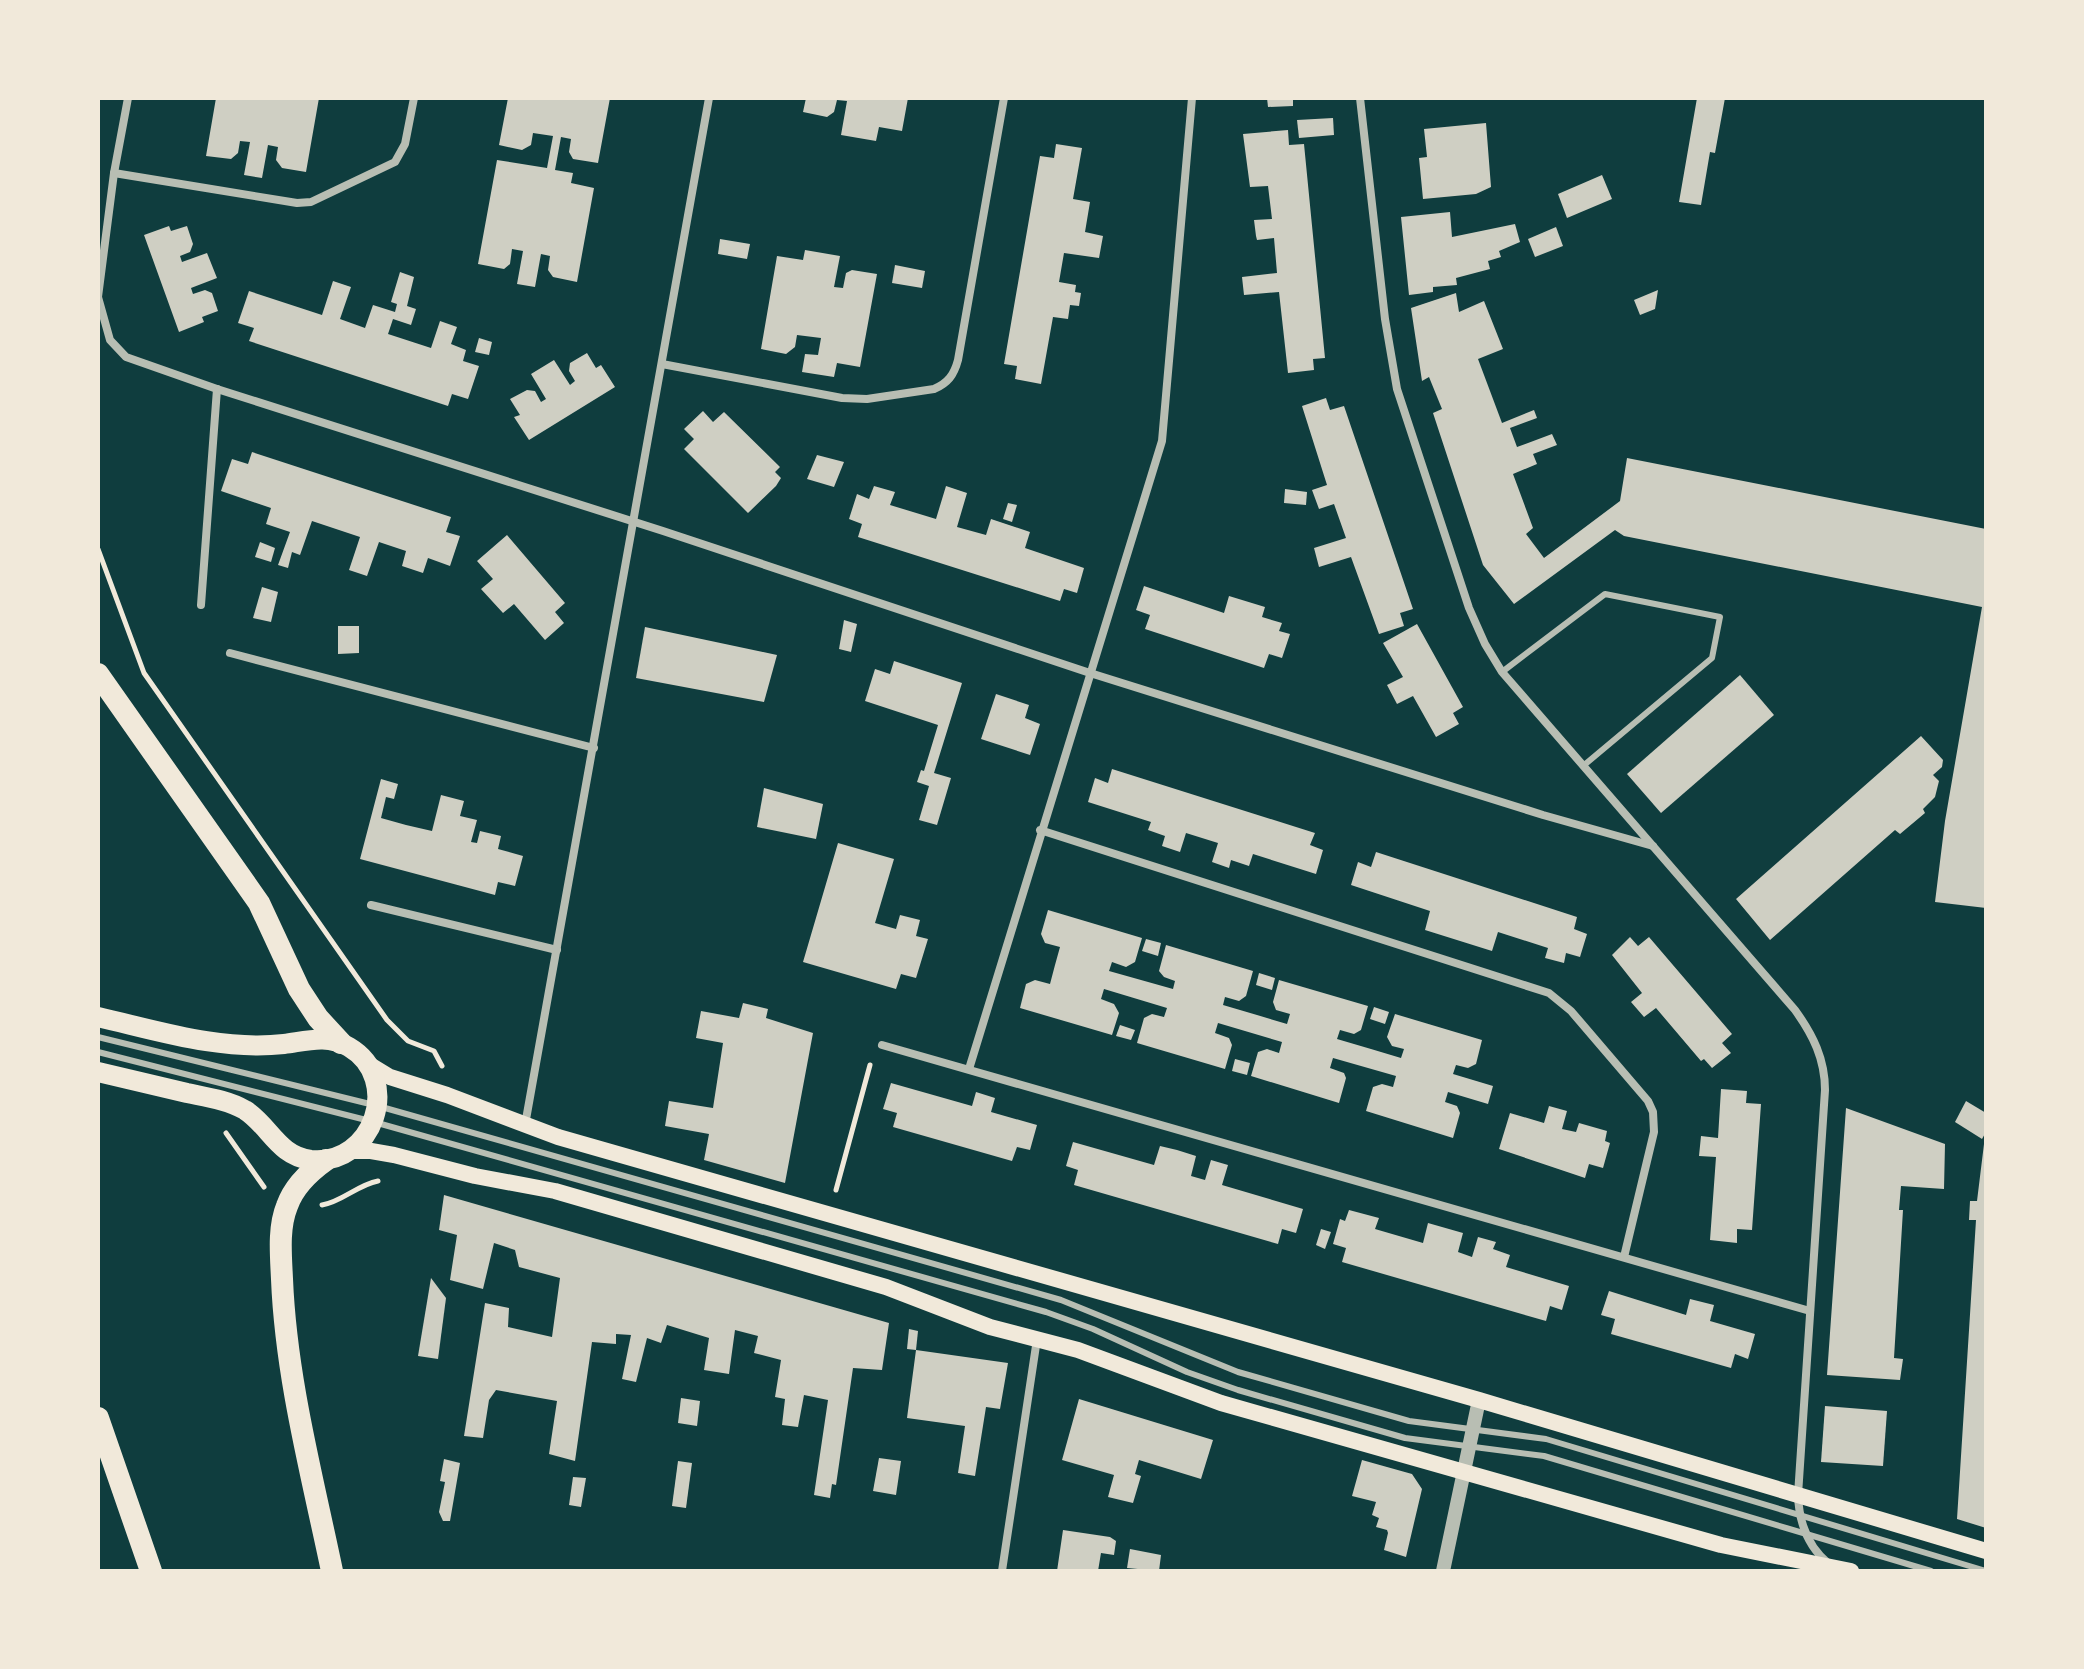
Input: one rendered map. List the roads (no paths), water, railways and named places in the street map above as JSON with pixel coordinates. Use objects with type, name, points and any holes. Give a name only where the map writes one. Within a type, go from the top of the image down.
[{"type":"highway","points":[[98,674],[259,903],[299,989],[318,1018],[341,1043]]},
{"type":"highway","points":[[326,1160],[298,1184],[287,1206],[281,1262],[290,1367],[332,1571]]},
{"type":"highway","points":[[98,1418],[151,1571]]},
{"type":"main road","points":[[98,1017],[231,1045],[282,1044],[316,1039],[341,1043],[366,1063],[377,1085],[376,1114],[360,1143],[326,1160],[313,1160],[294,1155],[278,1145],[246,1111],[229,1103],[98,1072]]},
{"type":"main road","points":[[366,1063],[390,1077],[458,1098],[524,1126],[1479,1400],[1986,1551]]},
{"type":"main road","points":[[349,1151],[381,1153],[475,1176],[544,1188],[886,1287],[990,1327],[1078,1350],[1197,1395],[1721,1545],[1851,1571]]},
{"type":"street","points":[[128,98],[114,173],[98,297],[110,340],[126,357],[139,364],[632,521],[1090,673],[1543,815],[1653,846]]},
{"type":"street","points":[[114,173],[297,203],[311,202],[395,162],[405,144],[414,98]]},
{"type":"street","points":[[524,1126],[709,98]]},
{"type":"street","points":[[662,364],[855,399],[944,385],[956,370],[1004,98]]},
{"type":"street","points":[[969,1069],[1040,830],[1156,464],[1165,426],[1192,98]]},
{"type":"street","points":[[1360,98],[1385,319],[1397,389],[1476,627],[1502,672],[1795,1010],[1811,1034],[1822,1061],[1825,1090],[1798,1495],[1806,1534],[1819,1555],[1833,1567]]},
{"type":"street","points":[[201,605],[217,389]]},
{"type":"street","points":[[230,653],[594,748]]},
{"type":"street","points":[[1040,830],[1549,993],[1571,1011],[1648,1101],[1653,1112],[1654,1132],[1624,1257]]},
{"type":"street","points":[[371,905],[557,950]]},
{"type":"street","points":[[882,1045],[1810,1311]]},
{"type":"street","points":[[1002,1571],[1037,1339]]},
{"type":"street","points":[[1443,1571],[1479,1400]]},
{"type":"lane","points":[[1502,672],[1605,594],[1720,617],[1712,658],[1583,766]]},
{"type":"lane","points":[[98,1037],[185,1058],[1046,1312],[1093,1329],[1187,1372],[1238,1390],[1405,1438],[1544,1456],[1931,1571]]},
{"type":"lane","points":[[98,1052],[376,1114],[1061,1300],[1238,1372],[1409,1421],[1559,1443],[1986,1571]]}]
